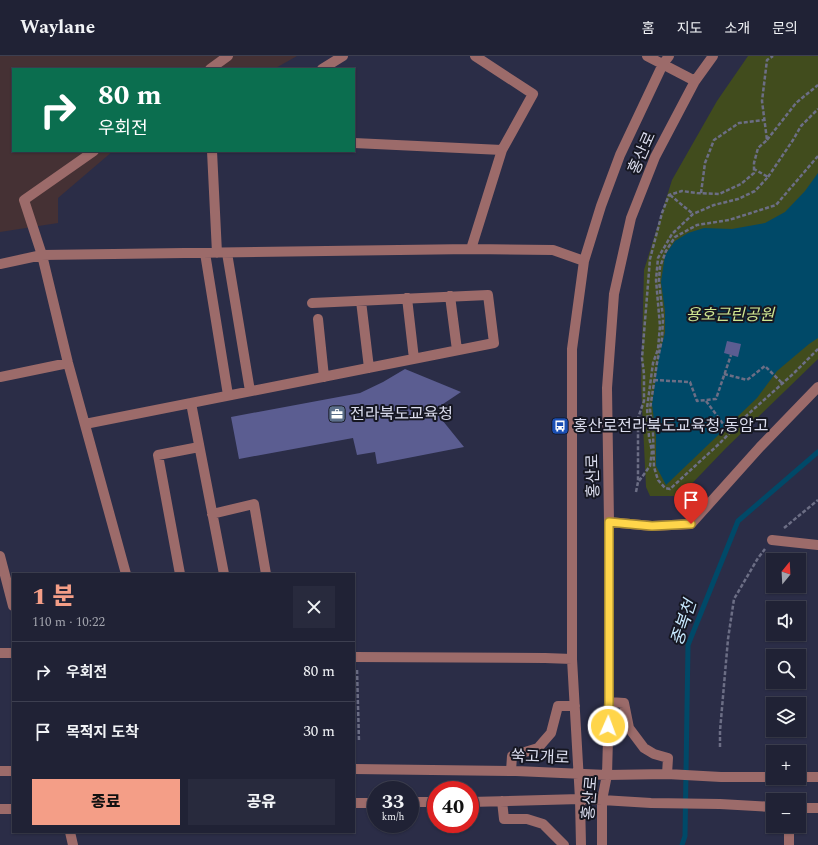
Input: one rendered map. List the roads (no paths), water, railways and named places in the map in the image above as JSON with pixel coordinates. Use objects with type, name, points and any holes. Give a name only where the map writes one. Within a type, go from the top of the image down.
[{"type":"street","points":[[211,68],[228,56]]},
{"type":"street","points":[[324,68],[343,56]]},
{"type":"street","points":[[472,249],[502,150],[533,94],[475,56]]},
{"type":"street","points":[[647,56],[666,60],[695,81]]},
{"type":"street","name":"홍산로","points":[[602,845],[602,800],[607,775],[609,702],[607,388],[614,294],[631,218],[655,157],[695,81],[713,56]]},
{"type":"street","name":"홍산로","points":[[581,845],[580,799],[572,659],[572,349],[584,261],[601,206],[620,155],[666,60]]},
{"type":"street","points":[[355,143],[502,150]]},
{"type":"street","points":[[93,152],[24,200],[42,255],[68,363],[126,573]]},
{"type":"street","points":[[212,152],[222,253],[250,391]]},
{"type":"street","points":[[0,264],[42,255],[472,249],[553,250],[584,261]]},
{"type":"street","points":[[205,253],[228,396]]},
{"type":"street","points":[[85,424],[494,343],[488,295],[312,303]]},
{"type":"street","points":[[450,296],[457,350]]},
{"type":"street","points":[[407,298],[414,359]]},
{"type":"street","points":[[360,301],[369,368]]},
{"type":"street","points":[[318,319],[324,377]]},
{"type":"street","points":[[0,377],[68,363]]},
{"type":"street","points":[[609,522],[652,526],[691,524],[760,447],[818,387]]},
{"type":"street","points":[[191,403],[224,573]]},
{"type":"street","points":[[180,573],[158,455],[199,447]]},
{"type":"street","points":[[212,514],[254,504],[266,573]]},
{"type":"street","points":[[772,540],[818,546]]},
{"type":"street","points":[[0,556],[12,602]]},
{"type":"street","points":[[0,653],[12,653]]},
{"type":"street","points":[[355,657],[572,659]]},
{"type":"street","points":[[609,702],[624,703],[629,728],[644,748],[654,754],[668,758],[667,774]]},
{"type":"street","points":[[511,771],[512,756],[538,748],[552,733],[558,706],[575,706]]},
{"type":"street","name":"쑥고개로","points":[[355,769],[766,777]]},
{"type":"street","points":[[0,771],[12,771]]},
{"type":"street","points":[[806,777],[818,777]]},
{"type":"street","points":[[479,802],[580,799],[766,807]]},
{"type":"street","points":[[502,801],[504,819],[527,819],[543,824],[564,845]]},
{"type":"street","points":[[355,803],[367,803]]},
{"type":"street","points":[[0,809],[12,808]]},
{"type":"street","points":[[806,808],[818,808]]},
{"type":"street","points":[[70,833],[73,845]]},
{"type":"street","points":[[789,833],[790,845]]},
{"type":"water","points":[[818,173],[818,338],[777,371],[757,398],[666,485],[656,466],[656,436],[652,404],[659,355],[665,333],[665,311],[661,282],[665,255],[675,241],[688,233],[704,228],[732,229],[765,223],[785,212],[805,191]]},
{"type":"waterway","name":"중복천","points":[[682,845],[685,836],[688,645],[738,521],[818,452]]},
{"type":"place","name":"전라북도교육청","points":[[337,414]]},
{"type":"place","name":"홍산로전라북도교육청,동암고","points":[[560,426]]},
{"type":"park label","name":"용호근린공원","points":[[730,315]]}]
